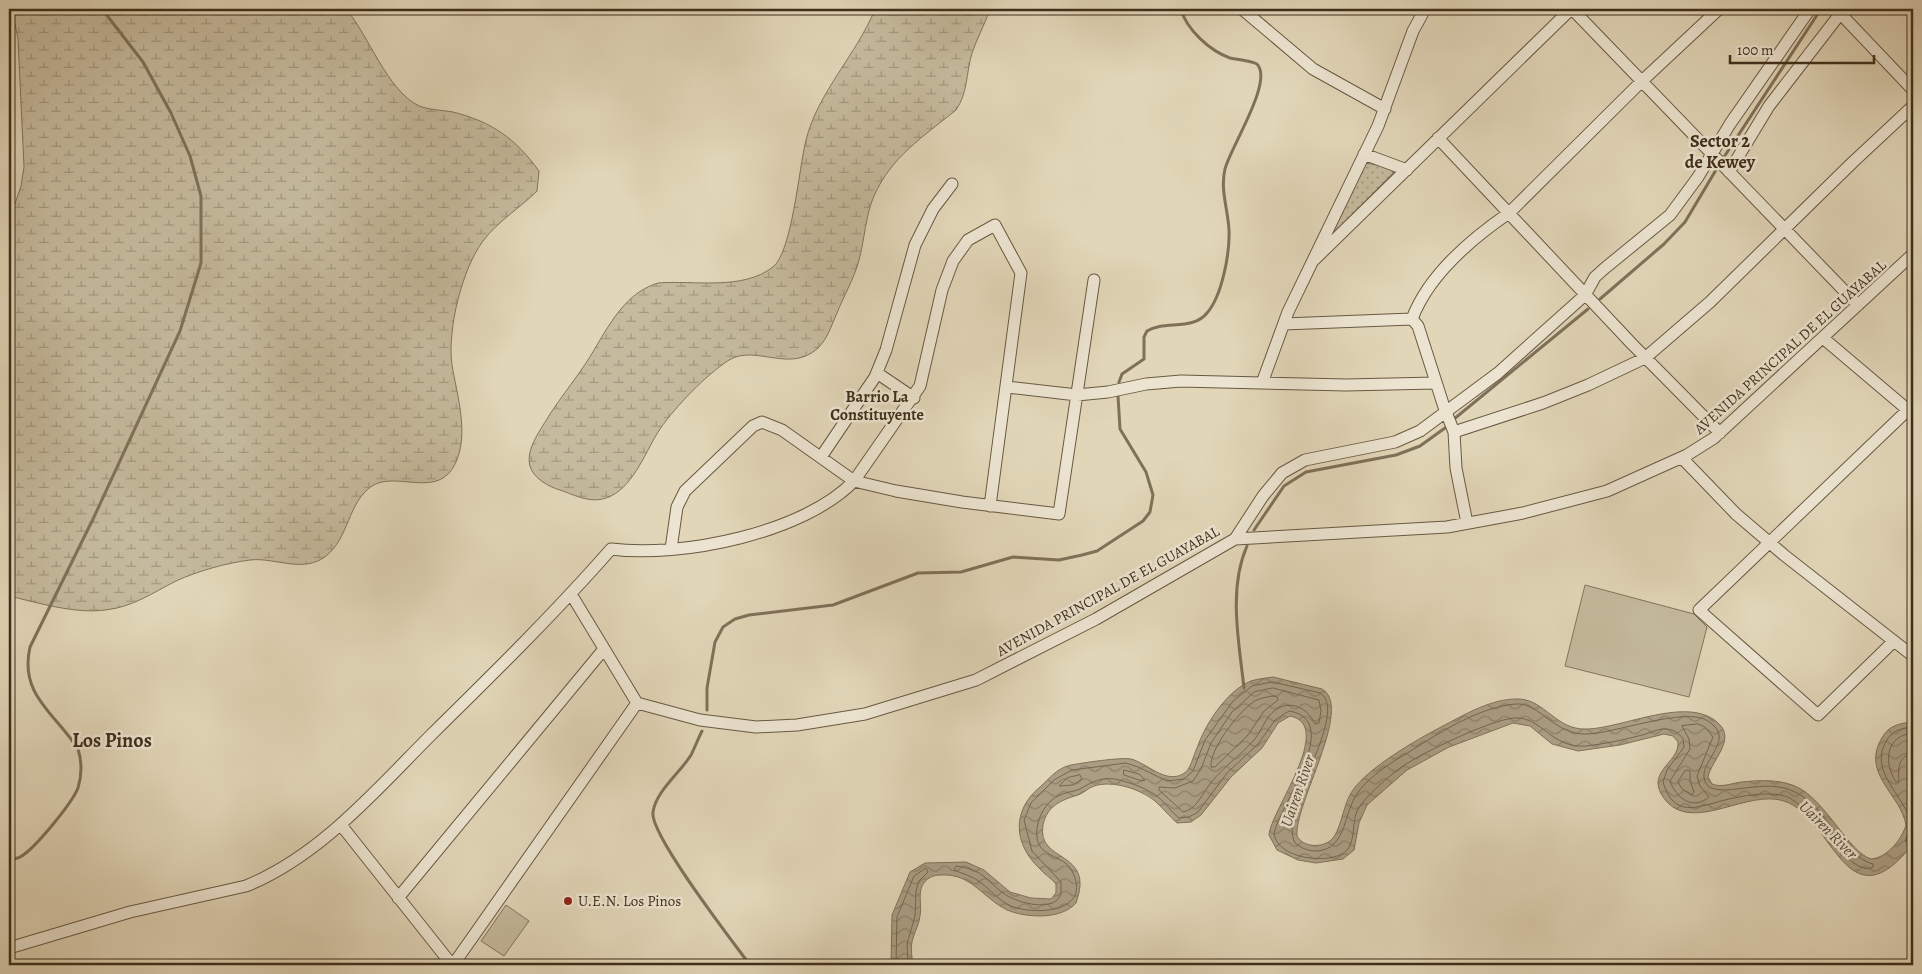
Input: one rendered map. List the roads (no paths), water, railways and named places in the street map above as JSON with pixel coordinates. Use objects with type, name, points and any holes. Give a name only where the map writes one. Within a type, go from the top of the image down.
[{"type":"street","points":[[1242,9],[1313,69],[1385,109]]},
{"type":"street","points":[[1262,383],[1284,324],[1385,109],[1413,31],[1425,9]]},
{"type":"street","points":[[1312,261],[1571,9],[1858,305]]},
{"type":"street","points":[[1412,319],[1419,301],[1435,277],[1489,228],[1509,213],[1642,81],[1719,9]]},
{"type":"street","points":[[1234,539],[1263,496],[1282,474],[1293,466],[1322,456],[1401,440],[1420,431],[1498,373],[1585,295],[1595,277],[1670,215],[1698,177],[1711,154],[1810,9]]},
{"type":"street","points":[[1729,172],[1769,106],[1837,10],[1913,90]]},
{"type":"street","points":[[1454,432],[1543,403],[1606,377],[1645,358],[1710,302],[1913,106]]},
{"type":"street","points":[[1438,138],[1645,358],[1720,433]]},
{"type":"street","points":[[1364,154],[1407,170]]},
{"type":"street","points":[[821,457],[877,372],[886,350],[915,245],[933,208],[952,184]]},
{"type":"street","points":[[9,948],[130,912],[246,886],[289,863],[341,825],[571,594],[611,549],[671,549],[754,534],[793,522],[829,503],[854,481],[871,454],[914,398],[924,376],[947,274],[968,240],[995,225],[1021,273],[1008,387],[990,506]]},
{"type":"street","name":"AVENIDA PRINCIPAL DE EL GUAYABAL","points":[[637,703],[700,720],[778,727],[827,722],[903,704],[976,680],[1096,618],[1234,539],[1410,530],[1467,523],[1523,513],[1592,496],[1701,448],[1720,433],[1913,254]]},
{"type":"street","points":[[671,549],[676,507],[685,491],[756,423],[762,422],[773,425],[854,481],[896,491],[990,506],[1059,514],[1094,280]]},
{"type":"street","points":[[1284,324],[1412,319]]},
{"type":"street","points":[[1412,319],[1418,326],[1454,432],[1456,468],[1467,523]]},
{"type":"street","points":[[1823,338],[1911,407],[1699,610],[1818,715],[1894,641]]},
{"type":"street","points":[[877,372],[914,398]]},
{"type":"street","points":[[1008,387],[1077,395],[1108,392],[1166,381],[1198,380],[1346,385],[1436,383]]},
{"type":"street","points":[[1682,458],[1724,503],[1770,543],[1913,656]]},
{"type":"street","points":[[341,825],[452,965],[637,703],[571,594]]},
{"type":"street","points":[[398,898],[604,649]]},
{"type":"water","name":"Uairen River","points":[[1273,677],[1322,689],[1330,699],[1331,715],[1327,735],[1299,821],[1297,836],[1307,844],[1321,845],[1334,837],[1353,790],[1370,773],[1393,755],[1459,717],[1479,708],[1499,701],[1519,699],[1536,704],[1567,725],[1586,729],[1601,728],[1674,712],[1692,712],[1707,716],[1720,725],[1724,731],[1725,738],[1721,751],[1708,777],[1712,784],[1723,785],[1749,781],[1771,781],[1799,788],[1819,804],[1854,847],[1871,859],[1883,855],[1893,847],[1906,825],[1903,814],[1878,772],[1876,761],[1877,749],[1883,736],[1889,729],[1900,724],[1913,722],[1913,760],[1910,770],[1913,785],[1913,844],[1890,867],[1872,875],[1856,872],[1842,860],[1816,826],[1801,811],[1784,801],[1770,799],[1754,800],[1707,812],[1692,813],[1679,810],[1667,802],[1660,792],[1658,783],[1664,769],[1677,750],[1678,742],[1673,736],[1664,734],[1620,745],[1578,751],[1552,744],[1530,726],[1513,723],[1449,747],[1407,770],[1367,805],[1359,823],[1354,850],[1343,859],[1316,863],[1298,860],[1277,850],[1269,835],[1272,824],[1304,752],[1306,735],[1302,723],[1290,716],[1278,723],[1262,748],[1231,777],[1201,815],[1191,822],[1177,823],[1149,797],[1134,789],[1109,784],[1094,786],[1051,808],[1043,825],[1043,837],[1048,846],[1073,865],[1078,874],[1080,886],[1076,903],[1070,909],[1053,915],[1024,915],[1007,910],[961,878],[941,875],[930,878],[921,889],[920,916],[912,945],[913,965],[891,965],[892,915],[910,872],[925,863],[966,862],[984,870],[1010,892],[1031,898],[1051,899],[1056,893],[1056,884],[1030,858],[1024,848],[1019,827],[1024,806],[1031,796],[1066,766],[1111,759],[1131,759],[1163,775],[1176,776],[1183,774],[1190,766],[1211,719],[1233,692],[1251,681]]},
{"type":"waterway","points":[[9,859],[19,858],[26,853],[52,825],[78,788],[81,773],[78,749],[34,691],[28,664],[30,647],[94,517],[180,331],[201,263],[201,196],[190,156],[171,113],[143,62],[102,9]]},
{"type":"waterway","points":[[1119,382],[1122,374],[1144,359],[1144,337],[1147,331],[1162,326],[1194,322],[1207,313],[1217,296],[1224,274],[1229,239],[1223,184],[1225,169],[1256,99],[1260,85],[1261,73],[1257,64],[1222,55],[1207,45],[1193,31],[1181,9]]},
{"type":"waterway","points":[[1724,157],[1821,9]]},
{"type":"waterway","points":[[1600,299],[1664,244],[1685,222],[1716,170]]},
{"type":"waterway","points":[[1454,419],[1588,309]]},
{"type":"waterway","points":[[707,710],[707,688],[715,642],[723,627],[735,619],[749,615],[833,605],[918,573],[961,572],[1013,557],[1059,560],[1082,555],[1097,551],[1143,521],[1150,512],[1153,495],[1146,472],[1120,429],[1118,396]]},
{"type":"waterway","points":[[1254,530],[1284,486],[1306,472],[1396,455],[1420,446],[1445,428]]},
{"type":"waterway","points":[[1244,688],[1236,616],[1236,598],[1241,563],[1247,546]]},
{"type":"waterway","points":[[702,731],[691,755],[663,789],[655,804],[653,812],[655,824],[677,864],[750,965]]},
{"type":"place","name":"U.E.N. Los Pinos","points":[[568,901]]},
{"type":"district","name":"Sector 2 de Kewey","points":[[1720,151]]},
{"type":"district","name":"Barrio La Constituyente","points":[[877,406]]},
{"type":"district","name":"Los Pinos","points":[[112,740]]}]
